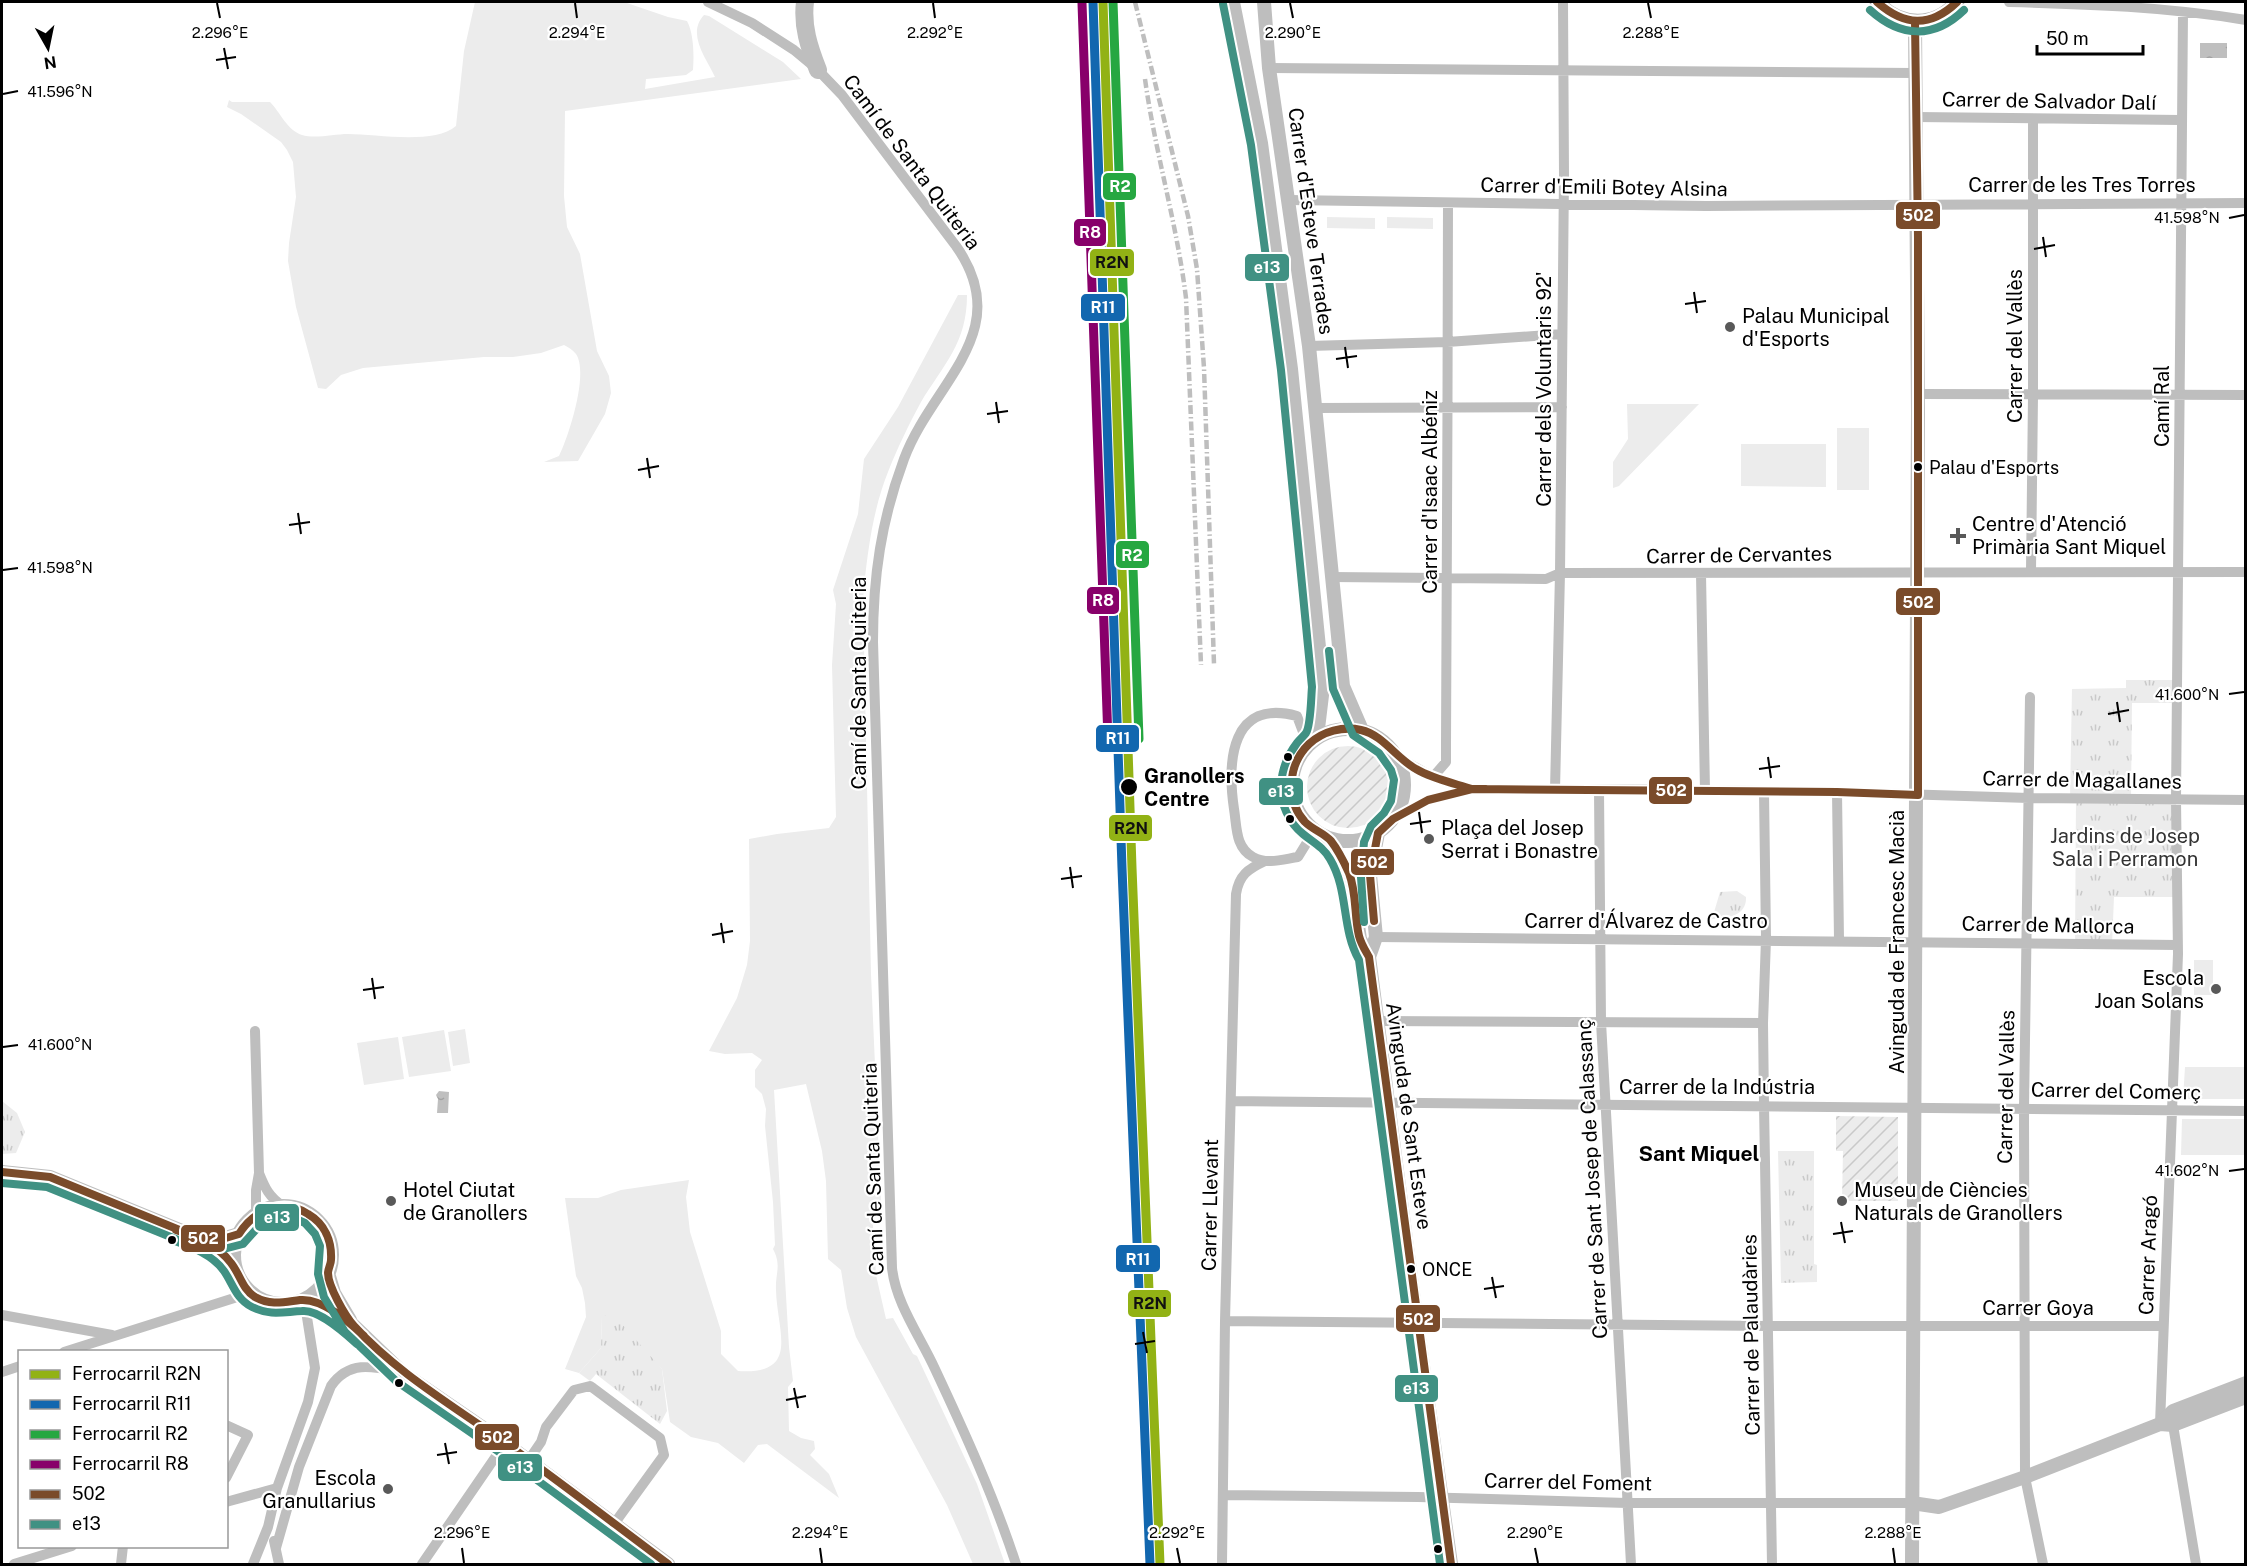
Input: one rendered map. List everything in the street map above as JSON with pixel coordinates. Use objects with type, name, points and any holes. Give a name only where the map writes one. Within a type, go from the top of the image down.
[{"type":"highway","points":[[805,2],[803,15],[808,44],[818,70]]},
{"type":"main road","points":[[1877,2],[1896,17],[1915,22],[1931,20],[1943,15],[1957,2]]},
{"type":"street","name":"Camí de Santa Quiteria","points":[[708,2],[752,23],[794,50],[818,70],[842,95],[965,259],[974,280],[978,302],[978,321],[973,338],[964,357],[928,411],[905,457],[883,528],[874,583],[873,642],[892,1268],[903,1306],[982,1468],[1016,1564]]},
{"type":"street","name":"Carrer d'Esteve Terrades","points":[[1233,2],[1261,143],[1291,369],[1323,687],[1312,741]]},
{"type":"street","name":"Carrer d'Esteve Terrades","points":[[1264,2],[1269,68],[1309,346],[1343,686],[1362,730]]},
{"type":"street","name":"Carrer dels Voluntaris 92'","points":[[1555,790],[1562,407],[1563,2]]},
{"type":"street","points":[[2009,2],[2077,4],[2183,12],[2246,20]]},
{"type":"street","name":"Camí Ral","points":[[2176,800],[2180,120],[2183,12]]},
{"type":"street","name":"Avinguda de Francesc Macià","points":[[1912,1564],[1918,795],[1918,205],[1915,22]]},
{"type":"street","points":[[1269,68],[1915,73]]},
{"type":"street","name":"Carrer de Salvador Dalí","points":[[1916,117],[2180,120]]},
{"type":"street","name":"Carrer del Vallès","points":[[2031,571],[2033,120]]},
{"type":"street","name":"Carrer d'Emili Botey Alsina","points":[[1289,200],[1564,206],[1918,205]]},
{"type":"street","name":"Carrer d'Isaac Albéniz","points":[[1433,777],[1446,762],[1448,202]]},
{"type":"street","name":"Carrer de les Tres Torres","points":[[1918,205],[2246,203]]},
{"type":"street","points":[[1309,346],[1447,342],[1562,334]]},
{"type":"street","points":[[1918,394],[2246,396]]},
{"type":"street","points":[[1315,408],[1562,407]]},
{"type":"street","name":"Carrer de Cervantes","points":[[1331,577],[1545,579],[1560,573],[2246,572]]},
{"type":"street","points":[[1701,574],[1705,791]]},
{"type":"street","name":"Carrer del Vallès","points":[[2030,697],[2024,1108],[2025,1477],[2043,1564]]},
{"type":"street","points":[[1265,861],[1258,860],[1246,852],[1238,838],[1230,768],[1234,747],[1248,725],[1258,716],[1273,712],[1297,716],[1312,741]]},
{"type":"street","points":[[1393,819],[1401,805],[1405,789],[1403,772],[1397,757],[1388,745],[1376,736],[1362,730],[1346,728],[1331,731],[1312,741],[1297,759],[1291,789],[1298,813],[1314,831],[1329,839],[1347,842],[1364,839],[1378,833],[1393,819],[1428,800],[1472,789]]},
{"type":"street","points":[[1397,757],[1433,777],[1472,789]]},
{"type":"street","name":"Carrer de Magallanes","points":[[1472,789],[1837,792],[2029,798],[2246,800]]},
{"type":"street","name":"Carrer de Sant Josep de Calassanç","points":[[1599,790],[1601,1022],[1631,1564]]},
{"type":"street","name":"Carrer de Palaudàries","points":[[1764,792],[1766,939],[1763,1023],[1773,1502],[1772,1564]]},
{"type":"street","points":[[1837,792],[1839,940]]},
{"type":"street","name":"Carrer Aragó","points":[[2176,800],[2178,945],[2163,1326],[2166,1425],[2196,1564]]},
{"type":"street","name":"Carrer Llevant","points":[[1222,1564],[1225,1321],[1237,884],[1245,872],[1265,861],[1298,857],[1314,831]]},
{"type":"street","name":"Avinguda de Sant Esteve","points":[[1369,957],[1376,937],[1370,874],[1378,833]]},
{"type":"street","name":"Avinguda de Sant Esteve","points":[[1329,839],[1351,879],[1360,939],[1369,957],[1451,1564]]},
{"type":"street","name":"Carrer d'Álvarez de Castro","points":[[1376,937],[1917,941]]},
{"type":"street","name":"Carrer de Mallorca","points":[[1917,941],[2178,945]]},
{"type":"street","points":[[1377,1021],[1763,1023]]},
{"type":"street","points":[[255,1031],[259,1173],[256,1214]]},
{"type":"street","name":"Carrer de la Indústria","points":[[1231,1101],[1915,1107]]},
{"type":"street","name":"Carrer del Comerç","points":[[1915,1107],[2246,1111]]},
{"type":"street","points":[[2,1172],[50,1177],[199,1238],[223,1254],[236,1268],[250,1293],[270,1303],[286,1304],[302,1300],[314,1292],[328,1273],[331,1262],[330,1244],[324,1228],[311,1215],[300,1209],[283,1206],[270,1208],[256,1214],[245,1224],[239,1234],[234,1248],[236,1268]]},
{"type":"street","points":[[259,1173],[271,1198],[283,1206]]},
{"type":"street","points":[[199,1238],[219,1240],[239,1234]]},
{"type":"street","points":[[328,1273],[334,1293],[352,1324]]},
{"type":"street","points":[[70,1350],[250,1293]]},
{"type":"street","points":[[302,1300],[324,1306],[352,1324],[403,1373],[505,1443],[668,1564]]},
{"type":"street","points":[[253,1564],[268,1527],[277,1488],[308,1402],[315,1368],[306,1311],[302,1300]]},
{"type":"street","points":[[2,1315],[115,1335]]},
{"type":"street","name":"Carrer Goya","points":[[1225,1321],[1769,1326],[2163,1326]]},
{"type":"street","points":[[276,1548],[299,1467],[331,1386],[339,1375],[364,1366],[403,1373]]},
{"type":"street","points":[[2,1372],[18,1367]]},
{"type":"street","points":[[2166,1425],[2173,1411],[2246,1383]]},
{"type":"street","points":[[528,1461],[541,1442],[546,1427],[574,1390],[590,1386],[594,1388],[660,1438],[664,1455],[614,1524]]},
{"type":"street","points":[[1912,1503],[1939,1507],[2246,1397]]},
{"type":"street","points":[[228,1426],[249,1435],[228,1474]]},
{"type":"street","points":[[422,1564],[505,1443]]},
{"type":"street","points":[[228,1501],[277,1488]]},
{"type":"street","name":"Carrer del Foment","points":[[1223,1495],[1442,1497],[1627,1503],[1912,1503]]},
{"type":"street","points":[[268,1527],[279,1564]]},
{"type":"street","points":[[14,1564],[66,1548]]},
{"type":"street","points":[[121,1564],[123,1548]]},
{"type":"green space","points":[[475,2],[624,2],[687,21],[692,39],[693,70],[686,75],[646,79],[645,89],[715,77],[697,38],[699,22],[704,15],[783,62],[801,79],[565,111],[564,196],[567,227],[580,254],[597,351],[609,376],[611,393],[605,414],[578,461],[544,462],[559,456],[568,434],[579,389],[579,363],[576,354],[564,345],[541,353],[513,357],[484,357],[363,368],[341,375],[326,389],[318,388],[296,307],[288,261],[296,197],[293,162],[281,142],[227,107],[229,100],[232,102],[270,102],[292,129],[307,136],[348,134],[420,137],[446,132],[456,126],[464,51]]},
{"type":"green space","points":[[1327,217],[1375,218],[1375,229],[1327,228]]},
{"type":"green space","points":[[1387,217],[1433,218],[1433,229],[1387,228]]},
{"type":"green space","points":[[958,295],[967,295],[966,312],[959,340],[921,402],[895,454],[882,487],[866,566],[863,598],[871,974],[881,1202],[872,1210],[876,1275],[886,1319],[893,1318],[913,1354],[917,1356],[977,1484],[1005,1564],[973,1564],[947,1505],[856,1337],[847,1308],[841,1270],[828,1259],[826,1181],[822,1151],[806,1084],[774,1090],[793,1381],[788,1387],[789,1431],[801,1438],[814,1441],[815,1449],[810,1455],[829,1474],[839,1498],[767,1444],[758,1445],[744,1463],[718,1443],[691,1437],[670,1422],[662,1369],[602,1317],[601,1348],[579,1373],[565,1369],[586,1317],[582,1288],[576,1276],[565,1198],[598,1198],[621,1190],[689,1180],[686,1197],[690,1232],[721,1331],[721,1354],[738,1371],[758,1370],[771,1366],[778,1358],[781,1335],[776,1290],[778,1265],[773,1249],[775,1245],[773,1202],[765,1126],[766,1109],[762,1094],[755,1087],[755,1070],[762,1060],[752,1053],[725,1054],[709,1051],[737,998],[747,965],[750,941],[749,839],[829,828],[836,817],[832,665],[836,604],[833,590],[858,514],[864,459],[898,407]]},
{"type":"green space","points":[[1627,404],[1699,404],[1619,486],[1613,488],[1613,462],[1628,439]]},
{"type":"green space","points":[[1837,428],[1869,428],[1869,490],[1837,490]]},
{"type":"green space","points":[[1741,444],[1826,444],[1826,487],[1741,486]]},
{"type":"green space","name":"Jardins de Josep Sala i Perramon","points":[[2126,680],[2178,680],[2178,703],[2132,703],[2131,798],[2176,800],[2178,897],[2114,897],[2112,945],[2075,944],[2076,799],[2070,798],[2072,689],[2126,688]]},
{"type":"green space","points":[[1348,746],[1364,749],[1377,758],[1386,771],[1389,787],[1386,803],[1377,816],[1364,825],[1348,828],[1332,825],[1319,816],[1310,803],[1307,787],[1310,771],[1319,758],[1332,749]]},
{"type":"green space","points":[[1737,891],[1746,897],[1740,912],[1730,917],[1712,919],[1720,892]]},
{"type":"green space","points":[[2194,960],[2213,960],[2213,995],[2194,995]]},
{"type":"green space","points":[[465,1029],[470,1063],[453,1066],[448,1032]]},
{"type":"green space","points":[[444,1030],[451,1071],[409,1077],[402,1037]]},
{"type":"green space","points":[[398,1037],[404,1079],[364,1085],[357,1043]]},
{"type":"green space","points":[[2185,1067],[2245,1067],[2245,1099],[2183,1099]]},
{"type":"green space","points":[[2,1101],[17,1113],[25,1132],[16,1153],[2,1154]]},
{"type":"green space","points":[[1836,1116],[1898,1117],[1898,1201],[1842,1201],[1843,1151],[1836,1151]]},
{"type":"green space","points":[[2182,1119],[2245,1119],[2245,1155],[2181,1155]]},
{"type":"green space","points":[[1778,1151],[1814,1151],[1814,1264],[1817,1265],[1817,1282],[1781,1283]]},
{"type":"green space","points":[[612,1313],[662,1369],[667,1411],[660,1424],[596,1374],[590,1381],[579,1373],[601,1348],[602,1317]]},
{"type":"water","points":[[2200,43],[2227,43],[2227,58],[2200,58]]},
{"type":"water","points":[[439,1091],[449,1092],[448,1113],[437,1113],[436,1095]]},
{"type":"railway","points":[[1135,2],[1188,216],[1197,269],[1204,368],[1214,664]]},
{"type":"railway","points":[[1145,79],[1186,298],[1201,665]]},
{"type":"rail line","name":"R11","points":[[1093,2],[1122,868],[1150,1564]]},
{"type":"rail line","name":"R2N","points":[[1103,2],[1132,868],[1160,1564]]},
{"type":"rail line","name":"R2","points":[[1113,2],[1139,739]]},
{"type":"rail line","name":"R8","points":[[1082,3],[1108,740]]},
{"type":"transit line","name":"502","points":[[1877,2],[1897,16],[1917,21],[1937,16],[1957,2]]},
{"type":"transit line","name":"e13","points":[[1223,4],[1251,145],[1281,370],[1312,687],[1308,729],[1293,748],[1286,763],[1281,792],[1284,806],[1294,824],[1324,851],[1336,871],[1353,948],[1359,960],[1440,1564]]},
{"type":"transit line","name":"e13","points":[[1870,10],[1894,26],[1917,31],[1941,26],[1964,10]]},
{"type":"transit line","name":"502","points":[[1915,22],[1918,238],[1918,795]]},
{"type":"transit line","name":"e13","points":[[1329,651],[1333,689],[1353,735],[1379,753],[1391,770],[1394,780],[1391,801],[1384,813],[1371,826],[1364,842],[1361,877],[1364,922]]},
{"type":"transit line","name":"502","points":[[1451,1564],[1369,957],[1359,936],[1349,873],[1331,841],[1305,822],[1294,803],[1293,772],[1302,752],[1309,744],[1327,733],[1340,729],[1354,729],[1376,737],[1409,764],[1423,772],[1472,789],[1837,792],[1918,795]]},
{"type":"transit line","name":"502","points":[[1374,921],[1370,875],[1378,833],[1393,819],[1428,800],[1472,789],[1486,789]]},
{"type":"transit line","name":"502","points":[[2,1172],[50,1177],[199,1238],[219,1240],[239,1234],[253,1218],[279,1207],[298,1209],[308,1214],[319,1223],[329,1240],[331,1253],[329,1279],[338,1301],[350,1321],[371,1343],[407,1374],[525,1457],[668,1564]]},
{"type":"transit line","name":"e13","points":[[2,1183],[47,1187],[198,1248],[220,1250],[243,1244],[262,1223],[273,1218],[296,1219],[305,1223],[315,1234],[320,1246],[318,1274],[324,1297],[345,1332],[396,1381],[499,1452],[651,1564]]},
{"type":"transit line","name":"502","points":[[176,1230],[220,1251],[234,1267],[247,1290],[255,1297],[272,1302],[309,1300],[318,1303],[335,1312],[364,1336]]},
{"type":"transit line","name":"e13","points":[[172,1240],[201,1252],[219,1265],[238,1296],[252,1307],[282,1313],[309,1311],[324,1318],[357,1344]]},
{"type":"place","name":"Palau Municipal d'Esports","points":[[1730,327]]},
{"type":"place","name":"Palau d'Esports","points":[[1918,467]]},
{"type":"place","name":"Centre d'Atenció Primària Sant Miquel","points":[[1958,536]]},
{"type":"place","name":"Granollers Centre","points":[[1129,787]]},
{"type":"place","name":"Plaça del Josep Serrat i Bonastre","points":[[1429,839]]},
{"type":"place","name":"Escola Joan Solans","points":[[2216,989]]},
{"type":"place","name":"Hotel Ciutat de Granollers","points":[[391,1201]]},
{"type":"place","name":"Museu de Ciències Naturals de Granollers","points":[[1842,1201]]},
{"type":"place","name":"ONCE","points":[[1411,1269]]},
{"type":"place","name":"Escola Granullarius","points":[[388,1489]]},
{"type":"district","name":"Sant Miquel","points":[[1699,1154]]}]
